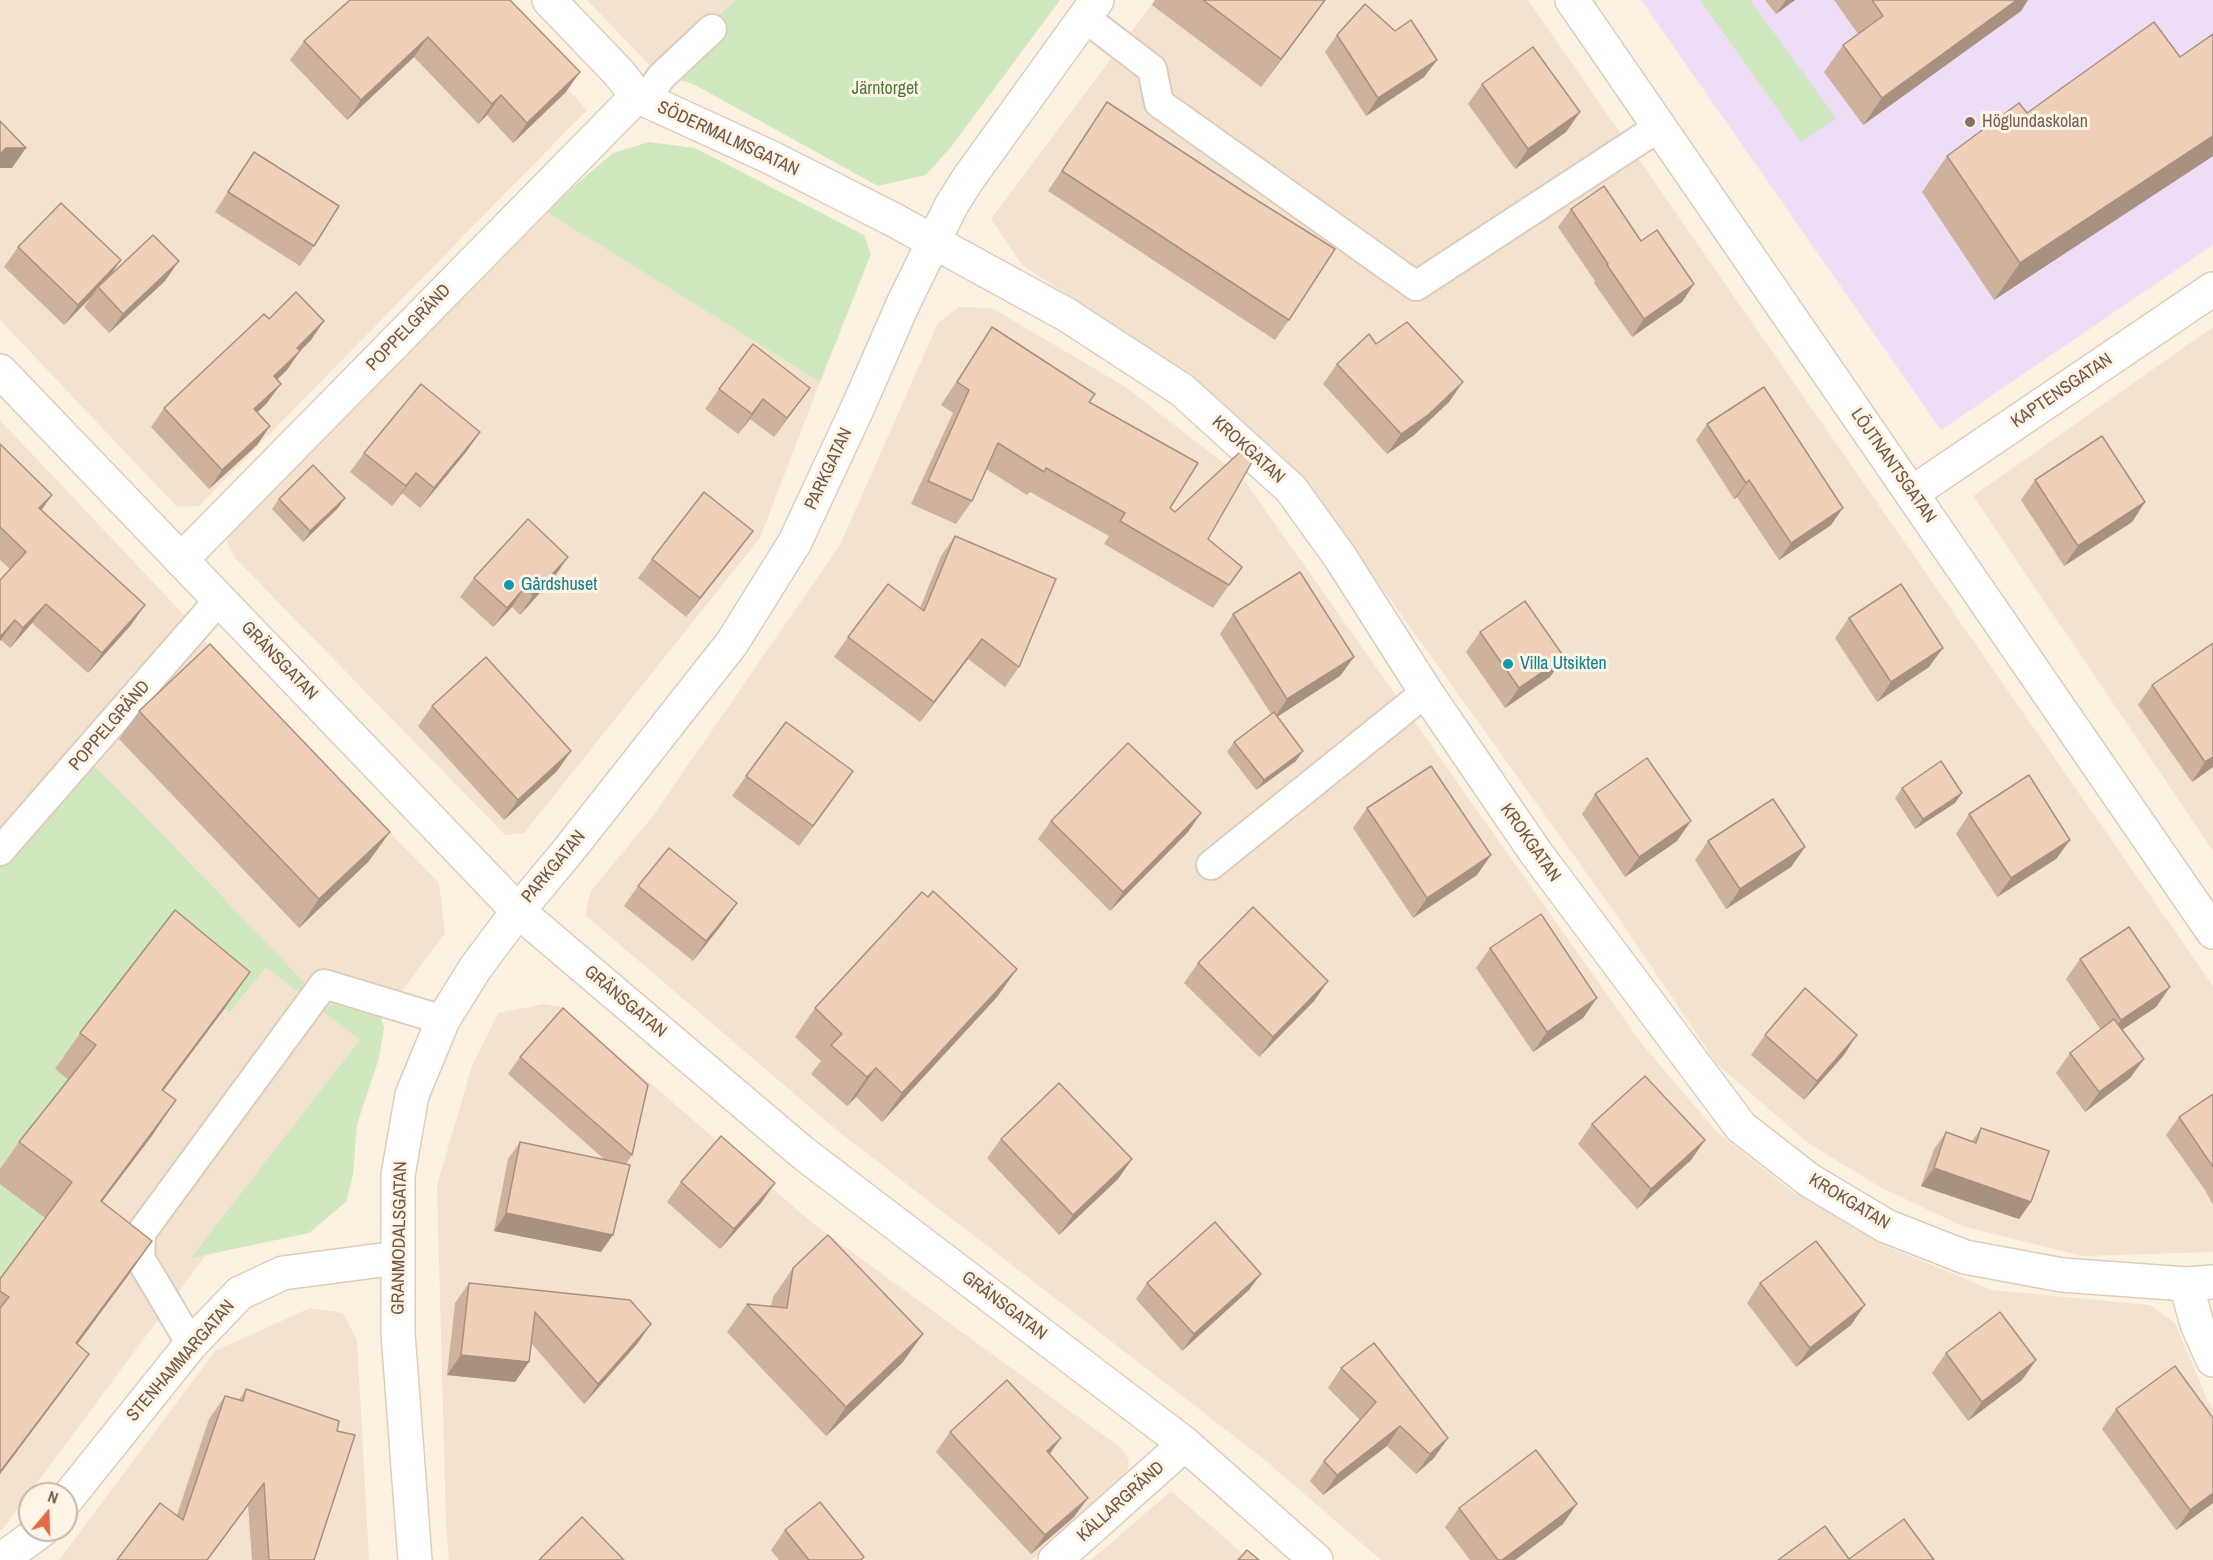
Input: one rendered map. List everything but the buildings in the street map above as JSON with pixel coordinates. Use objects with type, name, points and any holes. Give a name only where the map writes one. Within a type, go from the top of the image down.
[{"type":"street","name":"SÖDERMALMSGATAN","points":[[549,0],[641,98],[772,158],[933,242]]},
{"type":"street","name":"LÖJTNANTSGATAN","points":[[1572,0],[2213,932]]},
{"type":"street","name":"PARKGATAN","points":[[518,911],[568,852],[732,643],[795,542],[951,206],[1090,9]]},
{"type":"street","name":"POPPELGRÄND","points":[[181,560],[641,98]]},
{"type":"street","name":"KROKGATAN","points":[[933,242],[1067,315],[1182,390],[1291,489],[1340,557],[1426,692],[1536,853],[1741,1127],[1809,1180],[1886,1226],[1965,1257],[2062,1275],[2199,1283]]},
{"type":"street","name":"KAPTENSGATAN","points":[[1912,494],[2213,289]]},
{"type":"street","name":"GRÄNSGATAN","points":[[0,371],[518,911],[803,1153],[1185,1444],[1316,1560]]},
{"type":"street","name":"GRANMODALSGATAN","points":[[415,1560],[398,1333],[398,1175],[412,1095],[442,1020],[476,967],[518,911]]},
{"type":"street","name":"STENHAMMARGATAN","points":[[78,1485],[191,1344],[240,1293],[283,1273],[397,1258]]},
{"type":"street","points":[[2199,1283],[2197,1324],[2213,1360]]},
{"type":"street","name":"KÄLLARGRÄND","points":[[1055,1560],[1185,1444]]},
{"type":"street","points":[[0,1560],[25,1542]]},
{"type":"lane","points":[[1090,9],[1152,69],[1159,103],[1416,286],[1659,127]]},
{"type":"lane","name":"POPPELGRÄND","points":[[641,98],[712,29]]},
{"type":"lane","name":"POPPELGRÄND","points":[[0,851],[219,600]]},
{"type":"lane","points":[[1211,865],[1426,692]]},
{"type":"lane","points":[[191,1344],[140,1258],[141,1233],[324,984],[442,1020]]},
{"type":"shaded area","points":[[0,0],[486,0],[587,110],[199,506],[177,507],[0,320]]},
{"type":"shaded area","points":[[587,0],[735,0],[657,73]]},
{"type":"shaded area","points":[[1155,0],[1528,0],[2213,986],[2213,1252],[2082,1256],[1962,1226],[1880,1187],[1808,1143],[1717,1064],[1613,910],[1303,478],[1183,370],[1022,265],[991,219]]},
{"type":"shaded area","name":"Höglundaskolan","points":[[1641,0],[2213,0],[2213,245],[1941,430]]},
{"type":"shaded area","points":[[545,211],[820,382],[760,538],[524,833],[505,835],[235,558],[227,542],[234,516]]},
{"type":"shaded area","points":[[959,307],[992,308],[1124,386],[1242,477],[1642,1044],[1717,1132],[1790,1190],[1881,1244],[1992,1290],[2150,1305],[2175,1323],[2213,1409],[2213,1560],[1381,1560],[1260,1456],[839,1132],[585,915],[591,891],[652,817],[840,545],[938,323]]},
{"type":"shaded area","points":[[2213,327],[2213,851],[1973,496]]},
{"type":"shaded area","points":[[0,420],[186,617],[0,833]]},
{"type":"shaded area","points":[[202,639],[439,883],[445,933],[38,1482],[18,1482],[18,1508],[2,1530],[0,1530],[0,882]]},
{"type":"shaded area","points":[[544,1004],[562,1007],[815,1225],[1121,1448],[1129,1460],[1125,1481],[1032,1560],[449,1560],[446,1525],[437,1185],[472,1066],[498,1013]]},
{"type":"shaded area","points":[[310,1308],[343,1313],[357,1340],[369,1560],[59,1560],[72,1542],[78,1542],[78,1535],[215,1351]]},
{"type":"shaded area","points":[[1171,1491],[1250,1560],[1091,1560]]},
{"type":"green space","name":"Järntorget","points":[[735,0],[1060,0],[951,147],[926,175],[878,186],[693,84],[657,73]]},
{"type":"green space","points":[[1700,0],[1750,0],[1836,118],[1801,142]]},
{"type":"green space","points":[[649,142],[695,148],[864,235],[871,254],[820,382],[545,211],[613,153]]},
{"type":"green space","points":[[75,747],[142,813],[316,995],[311,1002],[266,967],[229,1013],[225,1008],[71,1082],[0,1170],[0,833]]},
{"type":"green space","points":[[338,1004],[364,1010],[381,1018],[384,1028],[379,1058],[357,1124],[353,1175],[346,1202],[309,1233],[191,1258],[360,1040],[320,1009]]},
{"type":"green space","points":[[0,1184],[46,1219],[0,1281]]},
{"type":"place","name":"Höglundaskolan","points":[[1970,122]]},
{"type":"place","name":"Gårdshuset","points":[[509,585]]},
{"type":"place","name":"Villa Utsikten","points":[[1508,664]]}]
